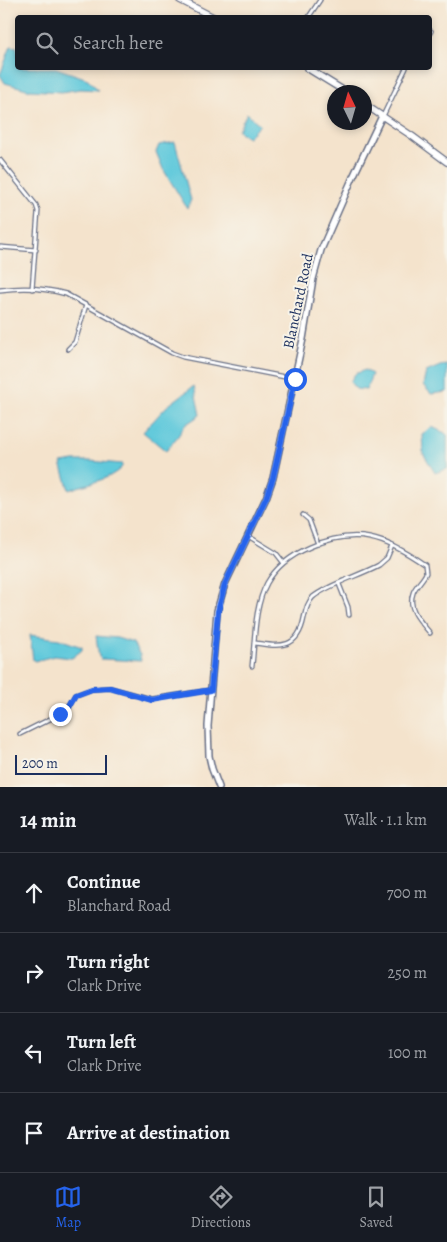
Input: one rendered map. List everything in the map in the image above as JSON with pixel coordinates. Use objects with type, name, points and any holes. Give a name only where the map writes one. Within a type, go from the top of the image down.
[{"type":"main road","points":[[180,0],[209,15]]},
{"type":"main road","points":[[310,70],[335,85]]},
{"type":"main road","points":[[372,109],[447,162]]},
{"type":"street","points":[[310,15],[320,0]]},
{"type":"street","points":[[382,116],[405,70]]},
{"type":"street","name":"Blanchard Road","points":[[219,787],[209,756],[208,726],[218,611],[225,584],[266,498],[273,478],[295,379],[313,279],[321,250],[352,177],[382,116]]},
{"type":"street","points":[[0,160],[36,205],[38,211],[32,289]]},
{"type":"street","points":[[0,247],[36,250]]},
{"type":"street","points":[[0,290],[32,289],[66,294],[172,353],[183,357],[295,379]]},
{"type":"street","points":[[68,349],[75,342],[86,305]]},
{"type":"street","points":[[303,515],[309,520],[318,544]]},
{"type":"street","points":[[252,666],[261,600],[266,585],[283,562],[294,554],[342,536],[357,535],[372,538],[392,546],[424,565],[426,569],[423,579],[413,593],[412,600],[413,611],[430,633]]},
{"type":"street","points":[[247,536],[276,553],[283,562]]},
{"type":"street","points":[[255,643],[277,646],[292,642],[300,632],[310,601],[320,593],[379,565],[387,558],[392,546]]},
{"type":"street","points":[[339,584],[348,606],[348,615]]},
{"type":"street","points":[[20,734],[68,709],[76,695],[92,689],[110,688],[152,700],[211,690]]},
{"type":"water","points":[[11,46],[15,47],[15,70],[62,70],[88,79],[98,90],[80,89],[62,92],[30,90],[5,83],[0,75]]},
{"type":"water","points":[[247,113],[260,125],[248,137],[238,131]]},
{"type":"water","points":[[175,142],[191,200],[187,208],[163,169],[156,152],[159,145]]},
{"type":"water","points":[[447,365],[447,392],[431,394],[423,385],[426,372]]},
{"type":"water","points":[[365,370],[372,374],[366,390],[356,389],[350,382],[355,374]]},
{"type":"water","points":[[194,386],[200,415],[185,425],[166,451],[143,432],[166,407]]},
{"type":"water","points":[[432,427],[447,435],[447,469],[435,473],[423,453],[422,434]]},
{"type":"water","points":[[74,461],[122,464],[122,467],[111,476],[69,490],[61,463]]},
{"type":"water","points":[[30,635],[59,639],[82,647],[82,650],[72,658],[54,656],[35,661],[33,660]]},
{"type":"water","points":[[96,636],[117,638],[133,643],[140,655],[141,661],[101,659],[99,657]]},
{"type":"route","points":[[60,714],[68,709],[76,695],[97,688],[110,688],[152,700],[211,690],[218,611],[225,584],[266,498],[273,478],[295,379]]}]
